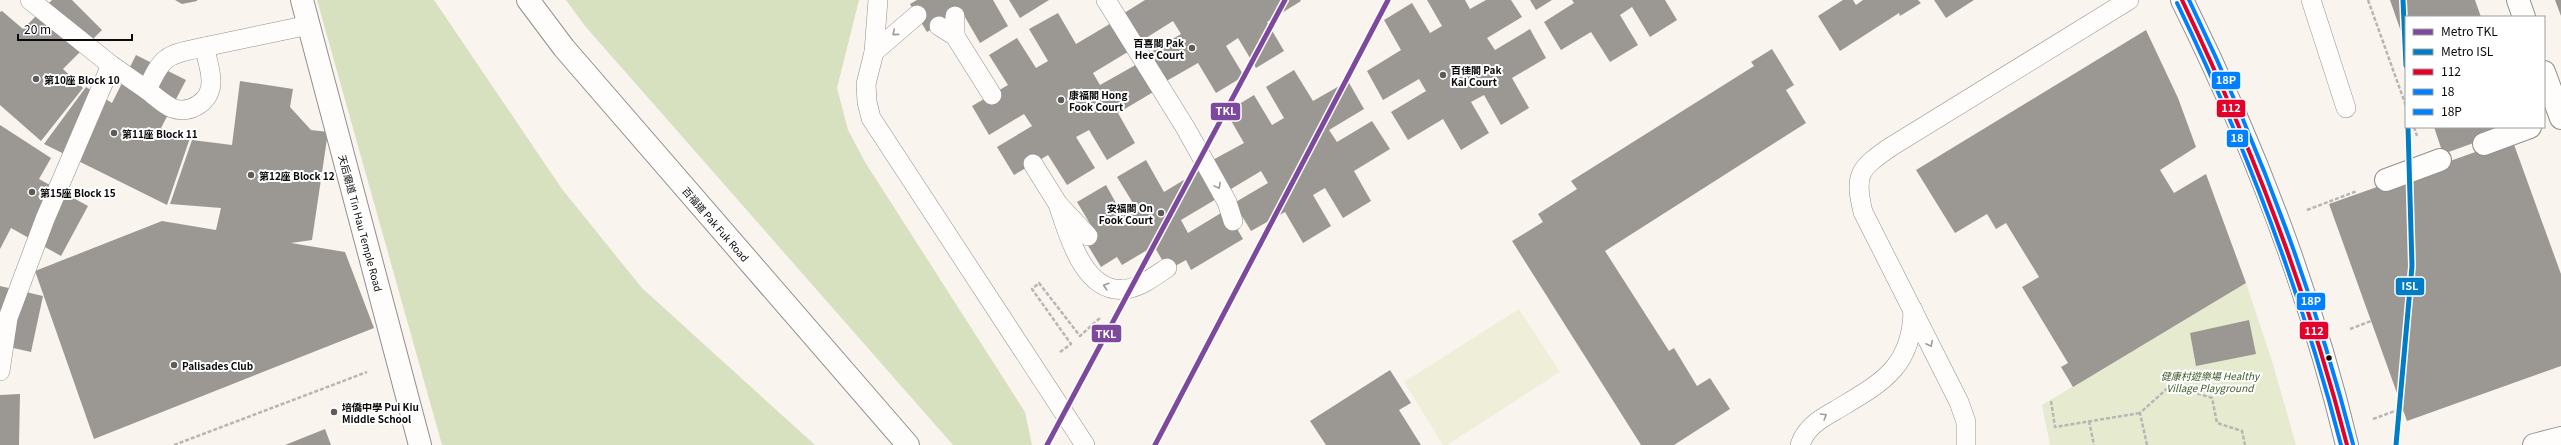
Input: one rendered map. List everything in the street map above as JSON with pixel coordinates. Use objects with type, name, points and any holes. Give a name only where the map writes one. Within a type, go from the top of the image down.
[{"type":"street","name":"天后廟道 Tin Hau Temple Road","points":[[302,0],[420,445]]},
{"type":"street","name":"百福道 Pak Fuk Road","points":[[528,0],[564,48],[908,445]]},
{"type":"street","points":[[2182,0],[2224,86],[2271,198],[2311,314],[2348,445]]},
{"type":"street","points":[[2518,0],[2524,16]]},
{"type":"street","points":[[2545,75],[2561,118]]},
{"type":"street","points":[[2484,144],[2527,128]]},
{"type":"street","points":[[2386,180],[2440,160]]},
{"type":"street","points":[[2534,445],[2561,438]]},
{"type":"lane","points":[[30,0],[111,65],[173,108],[192,109],[200,105],[210,90],[212,81],[204,47]]},
{"type":"lane","points":[[878,0],[874,52],[866,84],[867,102],[871,118],[1085,445]]},
{"type":"lane","points":[[1106,0],[1185,127],[1227,202],[1233,221]]},
{"type":"lane","points":[[1966,445],[1966,422],[1959,402],[1863,212],[1859,194],[1861,171],[1870,161],[1889,148],[2129,0]]},
{"type":"lane","points":[[2311,0],[2346,108]]},
{"type":"lane","points":[[874,52],[917,15]]},
{"type":"lane","points":[[947,21],[992,95]]},
{"type":"lane","points":[[147,90],[157,67],[164,59],[172,54],[309,25]]},
{"type":"lane","points":[[0,371],[8,318],[45,219],[111,65]]},
{"type":"lane","points":[[1185,127],[1198,171]]},
{"type":"lane","points":[[1033,164],[1058,204],[1088,236]]},
{"type":"lane","points":[[1058,204],[1072,246],[1092,276],[1100,284],[1121,289],[1140,284],[1168,268]]},
{"type":"lane","points":[[1800,445],[1804,434],[1819,419],[1856,397],[1895,370],[1912,330],[1913,310]]},
{"type":"path","points":[[2368,0],[2405,103]]},
{"type":"path","points":[[2307,210],[2386,180]]},
{"type":"path","points":[[1035,370],[1071,344],[1032,289],[1039,283],[1080,336],[1097,323],[1121,289]]},
{"type":"path","points":[[2350,329],[2372,321]]},
{"type":"path","points":[[174,445],[374,370]]},
{"type":"path","points":[[2051,401],[2055,426],[2140,413],[2172,385],[2212,398],[2217,423],[2242,431],[2245,445]]},
{"type":"path","points":[[2368,421],[2403,408]]},
{"type":"path","points":[[2140,413],[2147,445]]},
{"type":"path","points":[[2089,421],[2094,445]]},
{"type":"green space","points":[[317,0],[434,0],[562,189],[642,288],[815,445],[442,445]]},
{"type":"green space","points":[[566,0],[859,0],[837,88],[848,130],[865,162],[1025,412],[1032,445],[953,445],[585,26]]},
{"type":"green space","name":"健康村遊樂場 Healthy Village Playground","points":[[2246,283],[2273,364],[2296,445],[2050,445],[2042,405]]},
{"type":"green space","points":[[1519,309],[1560,372],[1447,445],[1443,445],[1404,382]]},
{"type":"building","name":"第10座 Block 10","points":[[52,0],[72,0],[102,30],[63,69],[83,88],[41,141],[0,105],[0,12],[2,11],[23,29]]},
{"type":"building","points":[[175,0],[197,0],[197,1],[182,4]]},
{"type":"building","points":[[917,0],[993,0],[1008,26],[980,43],[962,12],[927,32],[910,4]]},
{"type":"building","points":[[1009,0],[1049,0],[1020,18]]},
{"type":"building","name":"百喜閣 Pak Hee Court","points":[[1145,0],[1301,1],[1267,22],[1284,51],[1256,68],[1238,38],[1226,46],[1244,76],[1216,93],[1198,63],[1163,83],[1146,55],[1181,34],[1173,21],[1138,43],[1121,15]]},
{"type":"building","name":"百佳閣 Pak Kai Court","points":[[1427,0],[1465,0],[1470,9],[1486,0],[1511,0],[1522,17],[1487,38],[1495,50],[1530,29],[1546,58],[1512,78],[1529,108],[1501,125],[1484,95],[1471,102],[1489,133],[1461,150],[1443,119],[1408,140],[1391,112],[1426,91],[1419,79],[1383,100],[1367,71],[1401,50],[1384,20],[1412,3],[1430,33],[1442,26]]},
{"type":"building","points":[[1530,0],[1552,0],[1536,10]]},
{"type":"building","points":[[1572,0],[1665,0],[1677,20],[1650,37],[1632,7],[1620,15],[1638,45],[1610,62],[1591,32],[1561,50],[1544,22],[1574,3]]},
{"type":"building","points":[[1843,0],[1853,0],[1856,5],[1863,0],[1918,0],[1921,3],[1900,16],[1899,13],[1840,51],[1818,16]]},
{"type":"building","points":[[1934,0],[1974,0],[1946,18]]},
{"type":"building","points":[[2390,0],[2475,0],[2481,16],[2405,16],[2405,43]]},
{"type":"building","points":[[2555,0],[2561,0],[2561,16]]},
{"type":"building","name":"康福閣 Hong Fook Court","points":[[1058,13],[1076,44],[1113,22],[1131,50],[1093,73],[1100,85],[1139,63],[1155,91],[1118,113],[1135,143],[1107,160],[1089,130],[1076,137],[1095,168],[1067,185],[1048,155],[1014,175],[997,147],[1032,126],[1024,114],[989,135],[972,106],[1008,85],[989,55],[1017,38],[1036,68],[1048,61],[1029,29]]},
{"type":"building","points":[[2146,30],[2178,98],[2196,147],[2160,170],[2174,193],[2206,174],[2246,283],[2073,387],[2061,367],[2068,363],[2022,287],[2039,277],[2006,223],[1996,229],[1987,214],[1955,233],[1916,170]]},
{"type":"building","points":[[1772,49],[1794,85],[1786,90],[1806,123],[1605,251],[1669,351],[1674,348],[1697,386],[1710,378],[1730,409],[1674,445],[1641,445],[1512,241],[1543,222],[1538,214],[1577,189],[1571,181],[1754,66],[1751,62]]},
{"type":"building","name":"第11座 Block 11","points":[[136,55],[186,80],[161,128],[190,138],[167,205],[44,144],[86,87],[112,103]]},
{"type":"building","points":[[1294,70],[1313,101],[1348,81],[1364,109],[1329,130],[1337,142],[1372,121],[1390,149],[1354,171],[1371,201],[1343,218],[1325,188],[1313,195],[1331,226],[1303,243],[1285,212],[1251,231],[1234,203],[1268,183],[1261,171],[1226,192],[1209,162],[1244,143],[1226,112],[1254,95],[1272,125],[1284,118],[1266,87]]},
{"type":"building","name":"Palisades Club","points":[[240,81],[293,89],[290,107],[311,130],[328,132],[312,240],[291,243],[345,252],[374,328],[94,439],[35,271],[162,221],[216,230],[221,208],[170,204],[192,140],[232,145]]},
{"type":"building","name":"第15座 Block 15","points":[[0,125],[51,158],[39,179],[88,206],[61,256],[11,228],[0,249]]},
{"type":"building","points":[[2434,128],[2515,128],[2443,154]]},
{"type":"building","points":[[2512,139],[2561,274],[2561,366],[2407,421],[2329,204]]},
{"type":"building","name":"安福閣 On Fook Court","points":[[1146,160],[1164,192],[1202,169],[1218,198],[1181,220],[1188,233],[1226,210],[1243,239],[1191,270],[1186,260],[1168,270],[1154,246],[1122,265],[1117,257],[1101,267],[1084,239],[1095,232],[1077,202],[1106,185],[1123,216],[1136,208],[1117,177]]},
{"type":"building","points":[[0,286],[43,296],[31,352],[0,345]]},
{"type":"building","points":[[2249,320],[2256,354],[2196,366],[2190,333]]},
{"type":"building","points":[[1390,370],[1411,403],[1399,410],[1421,445],[1326,445],[1310,421]]},
{"type":"building","points":[[20,394],[19,445],[0,445],[0,395]]},
{"type":"building","points":[[325,429],[331,445],[285,445]]},
{"type":"metro line","name":"TKL","points":[[1047,445],[1285,0]]},
{"type":"metro line","name":"TKL","points":[[1155,445],[1388,0]]},
{"type":"metro line","name":"ISL","points":[[2403,0],[2405,44]]},
{"type":"metro line","name":"ISL","points":[[2396,445],[2412,266],[2408,128]]},
{"type":"transit line","name":"112","points":[[2182,0],[2231,108],[2275,218],[2314,330],[2347,445]]},
{"type":"transit line","name":"18P","points":[[2189,0],[2238,108],[2261,162],[2282,218],[2320,329],[2353,444]]},
{"type":"transit line","name":"18","points":[[2177,3],[2226,111],[2270,220],[2308,331],[2341,445]]},
{"type":"place","name":"百喜閣 Pak Hee Court","points":[[1192,48]]},
{"type":"place","name":"百佳閣 Pak Kai Court","points":[[1443,75]]},
{"type":"place","name":"第10座 Block 10","points":[[36,79]]},
{"type":"place","name":"康福閣 Hong Fook Court","points":[[1061,100]]},
{"type":"place","name":"第11座 Block 11","points":[[114,133]]},
{"type":"place","name":"第12座 Block 12","points":[[251,175]]},
{"type":"place","name":"第15座 Block 15","points":[[32,192]]},
{"type":"place","name":"安福閣 On Fook Court","points":[[1161,213]]},
{"type":"place","name":"Palisades Club","points":[[174,365]]},
{"type":"place","name":"培僑中學 Pui Kiu Middle School","points":[[334,412]]}]
